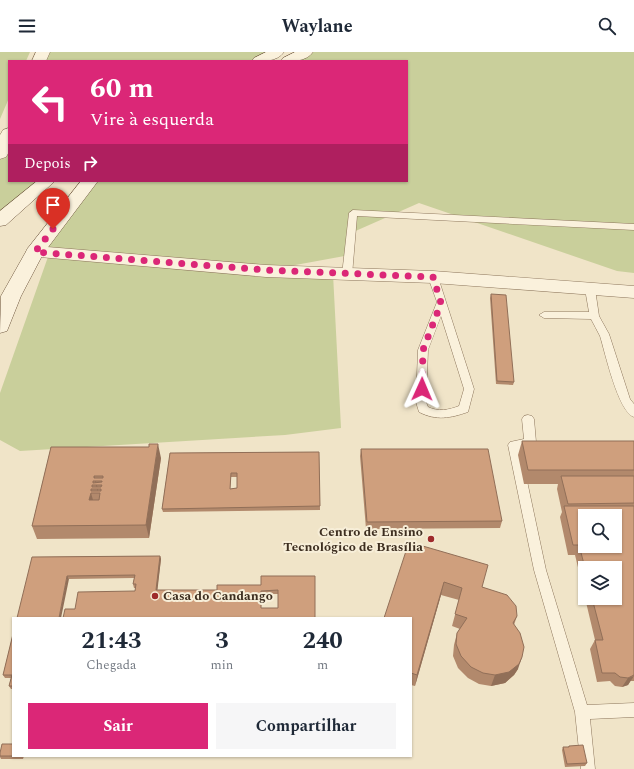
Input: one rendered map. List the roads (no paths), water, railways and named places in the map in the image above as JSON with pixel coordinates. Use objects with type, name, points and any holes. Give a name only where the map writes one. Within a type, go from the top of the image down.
[{"type":"street","points":[[261,60],[277,52]]},
{"type":"street","points":[[290,60],[306,52]]},
{"type":"street","points":[[0,154],[8,135]]},
{"type":"street","points":[[0,221],[11,210],[46,182]]},
{"type":"street","points":[[0,326],[10,296],[35,252],[89,182]]},
{"type":"street","points":[[35,252],[266,270],[347,275],[433,277],[634,292]]},
{"type":"lane","points":[[347,275],[353,214],[634,227]]},
{"type":"lane","points":[[433,277],[469,389],[464,409],[451,414],[430,414],[423,409],[421,402],[423,350],[441,303]]},
{"type":"lane","points":[[590,289],[594,316],[604,334],[625,400],[634,413]]},
{"type":"lane","points":[[544,315],[594,316]]},
{"type":"lane","points":[[528,418],[530,442],[514,444],[540,570],[582,712],[588,769]]},
{"type":"lane","points":[[582,712],[634,710]]},
{"type":"place","name":"Centro de Ensino Tecnológico de Brasília","points":[[431,539]]},
{"type":"place","name":"Casa do Candango","points":[[155,596]]}]
